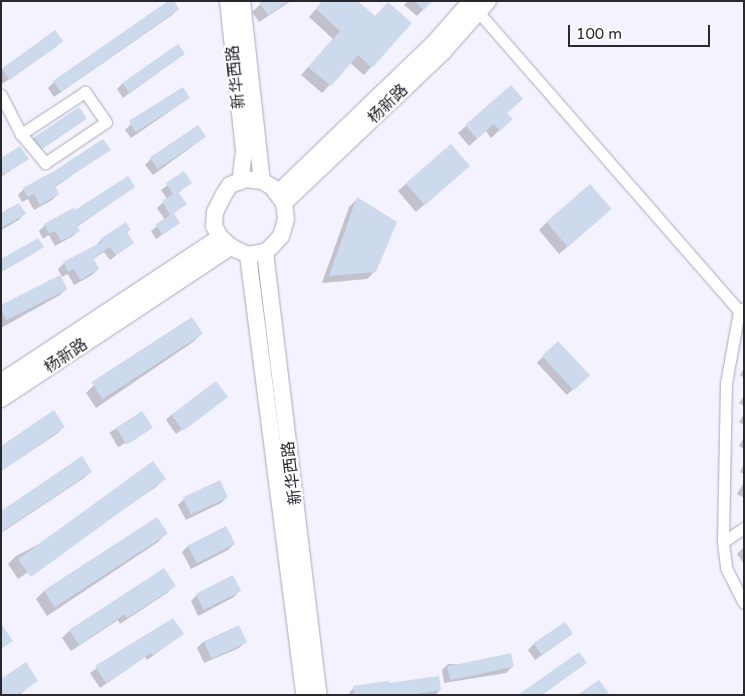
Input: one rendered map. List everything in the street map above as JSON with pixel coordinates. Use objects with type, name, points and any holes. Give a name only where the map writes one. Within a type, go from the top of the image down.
[{"type":"main road","name":"新华西路","points":[[228,1],[244,150],[240,182]]},
{"type":"main road","name":"新华西路","points":[[242,1],[262,181]]},
{"type":"main road","name":"杨新路","points":[[281,198],[434,43],[477,4]]},
{"type":"main road","points":[[245,179],[262,181],[281,198],[286,219],[281,236],[265,252],[248,255],[226,242],[214,226],[215,212],[230,185],[245,179]]},
{"type":"main road","name":"杨新路","points":[[1,382],[226,242]]},
{"type":"main road","name":"杨新路","points":[[1,399],[226,242]]},
{"type":"main road","name":"新华西路","points":[[265,252],[319,695]]},
{"type":"main road","name":"新华西路","points":[[248,255],[304,695]]},
{"type":"street","points":[[477,4],[741,309],[726,383],[723,542],[726,568],[744,603]]},
{"type":"street","points":[[1,95],[21,134],[45,163],[106,122],[85,92],[21,134]]},
{"type":"street","points":[[723,542],[744,528]]},
{"type":"building","points":[[168,1],[174,1],[179,9],[61,92],[53,81]]},
{"type":"building","points":[[258,1],[289,1],[268,15]]},
{"type":"building","points":[[322,1],[358,1],[375,16],[388,2],[412,23],[372,68],[358,55],[331,86],[308,67],[340,31],[316,9]]},
{"type":"building","points":[[414,1],[432,1],[424,10]]},
{"type":"building","points":[[55,30],[63,41],[10,80],[2,69]]},
{"type":"building","points":[[178,44],[185,54],[129,93],[122,83]]},
{"type":"building","points":[[511,85],[523,99],[507,113],[513,119],[500,131],[494,124],[477,139],[465,125]]},
{"type":"building","points":[[183,87],[190,98],[136,132],[129,121]]},
{"type":"building","points":[[79,107],[87,119],[41,149],[33,138]]},
{"type":"building","points":[[198,125],[206,137],[158,169],[150,157]]},
{"type":"building","points":[[103,139],[111,150],[55,186],[59,194],[40,205],[34,194],[28,197],[23,188],[54,171]]},
{"type":"building","points":[[451,144],[470,166],[425,205],[406,183]]},
{"type":"building","points":[[20,146],[29,159],[1,176],[1,158]]},
{"type":"building","points":[[184,171],[192,183],[178,192],[187,204],[174,213],[180,223],[162,235],[156,224],[170,215],[162,201],[173,194],[166,183]]},
{"type":"building","points":[[128,176],[135,187],[77,226],[80,231],[61,241],[55,231],[49,234],[44,224],[73,208],[75,210]]},
{"type":"building","points":[[590,184],[612,209],[568,247],[546,222]]},
{"type":"building","points":[[357,197],[397,222],[376,272],[329,276]]},
{"type":"building","points":[[19,203],[26,214],[1,228],[1,213]]},
{"type":"building","points":[[126,222],[131,230],[127,232],[134,243],[116,255],[110,247],[93,258],[99,269],[80,280],[74,269],[68,272],[63,262],[102,242],[100,239]]},
{"type":"building","points":[[38,238],[44,247],[1,272],[1,259]]},
{"type":"building","points":[[60,275],[67,289],[7,320],[1,305]]},
{"type":"building","points":[[192,317],[203,334],[102,399],[91,382]]},
{"type":"building","points":[[558,341],[590,375],[574,390],[542,356]]},
{"type":"building","points":[[216,381],[228,397],[183,431],[171,415]]},
{"type":"building","points":[[54,410],[65,427],[1,471],[1,446]]},
{"type":"building","points":[[142,411],[153,428],[127,445],[116,428]]},
{"type":"building","points":[[82,456],[92,472],[1,532],[1,511]]},
{"type":"building","points":[[153,461],[166,479],[31,577],[18,559]]},
{"type":"building","points":[[220,480],[228,497],[191,515],[183,497]]},
{"type":"building","points":[[157,517],[168,534],[55,607],[44,591]]},
{"type":"building","points":[[226,526],[235,544],[197,563],[188,546]]},
{"type":"building","points":[[164,568],[176,586],[127,618],[125,614],[79,645],[69,630]]},
{"type":"building","points":[[233,575],[241,591],[204,610],[196,594]]},
{"type":"building","points":[[173,618],[184,634],[106,683],[95,666]]},
{"type":"building","points":[[565,622],[573,634],[541,655],[533,643]]},
{"type":"building","points":[[1,624],[13,641],[1,649]]},
{"type":"building","points":[[239,625],[247,642],[212,659],[204,641]]},
{"type":"building","points":[[579,652],[587,663],[541,695],[518,695]]},
{"type":"building","points":[[511,653],[514,667],[450,680],[447,667]]},
{"type":"building","points":[[26,662],[38,681],[17,695],[1,695],[1,679]]},
{"type":"building","points":[[439,676],[441,690],[411,695],[354,695],[353,686]]},
{"type":"building","points":[[599,680],[610,695],[577,695]]}]
